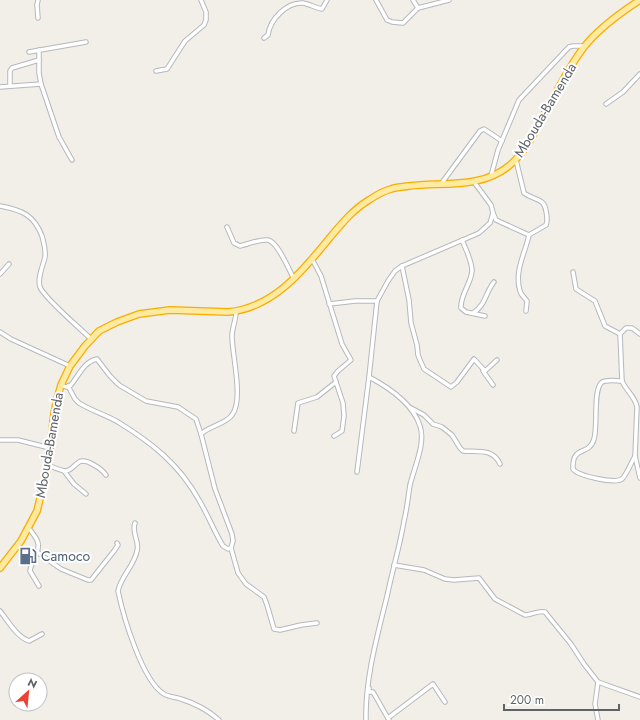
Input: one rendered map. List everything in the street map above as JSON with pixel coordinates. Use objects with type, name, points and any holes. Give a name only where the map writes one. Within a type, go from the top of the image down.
[{"type":"highway","name":"Mbouda-Bamenda","points":[[0,568],[21,541],[37,511],[48,465],[54,414],[61,385],[70,366],[99,331],[117,322],[139,314],[170,310],[236,312],[254,307],[294,280],[349,216],[369,200],[391,189],[424,184],[474,182],[502,172],[516,160],[527,145],[569,70],[585,46],[614,19],[640,0]]},
{"type":"street","points":[[38,0],[38,18]]},
{"type":"street","points":[[156,71],[167,69],[185,41],[204,25],[206,20],[206,12],[201,0]]},
{"type":"street","points":[[264,38],[268,35],[274,20],[290,5],[302,3],[322,9],[327,0]]},
{"type":"street","points":[[376,0],[387,20],[392,22],[402,22],[418,8],[449,0]]},
{"type":"street","points":[[413,0],[418,8]]},
{"type":"street","points":[[29,52],[86,42]]},
{"type":"street","points":[[491,176],[515,107],[524,93],[569,47],[585,46]]},
{"type":"street","points":[[39,50],[39,73],[41,84],[59,137],[72,160]]},
{"type":"street","points":[[10,86],[10,71],[12,68],[39,60]]},
{"type":"street","points":[[606,104],[623,92],[640,74]]},
{"type":"street","points":[[0,87],[41,84]]},
{"type":"street","points":[[441,184],[480,131],[484,129],[502,141]]},
{"type":"street","points":[[516,160],[524,193],[542,202],[545,206],[547,221],[546,225],[529,235],[520,262],[518,275],[520,291],[527,301],[526,311]]},
{"type":"street","points":[[474,182],[491,205],[496,220],[529,235]]},
{"type":"street","points":[[0,206],[19,211],[31,218],[38,225],[46,250],[39,282],[40,288],[49,299],[91,339]]},
{"type":"street","points":[[357,472],[377,301],[395,271],[402,266],[485,229],[490,223],[493,213]]},
{"type":"street","points":[[227,227],[234,243],[240,246],[262,240],[269,240],[273,242],[294,280]]},
{"type":"street","points":[[462,240],[472,269],[461,299],[461,308],[466,312],[485,316]]},
{"type":"street","points":[[312,260],[321,276],[342,344],[351,360],[335,373],[334,376],[341,392],[344,416],[342,431],[334,436]]},
{"type":"street","points":[[0,274],[9,264]]},
{"type":"street","points":[[402,266],[409,300],[412,330],[424,370],[451,387],[457,382],[474,359]]},
{"type":"street","points":[[572,272],[576,289],[595,301],[605,326],[620,334]]},
{"type":"street","points":[[472,313],[480,309],[488,289],[494,282]]},
{"type":"street","points":[[329,304],[355,301],[377,301]]},
{"type":"street","points":[[201,434],[207,429],[230,418],[234,412],[238,394],[232,334],[236,312]]},
{"type":"street","points":[[640,334],[632,328],[626,328],[620,334],[622,381],[624,387],[636,400],[635,456],[640,478]]},
{"type":"street","points":[[0,332],[70,366]]},
{"type":"street","points":[[68,386],[72,383],[84,366],[97,359],[113,380],[137,396],[146,401],[174,406],[184,410],[196,419],[215,489],[234,541],[231,548],[241,579],[264,597],[274,629],[280,630],[300,625],[317,624]]},
{"type":"street","points":[[474,359],[485,371],[497,360]]},
{"type":"street","points":[[474,359],[493,385]]},
{"type":"street","points":[[366,720],[369,681],[374,650],[404,522],[410,484],[420,446],[420,426],[410,408],[405,402],[369,377]]},
{"type":"street","points":[[622,381],[605,381],[599,385],[597,393],[594,439],[590,447],[575,455],[573,459],[573,469],[584,475],[618,481],[623,478],[635,456]]},
{"type":"street","points":[[294,431],[298,403],[317,397],[336,382]]},
{"type":"street","points":[[61,385],[68,386],[80,403],[117,422],[166,456],[199,499],[223,546],[228,549],[231,548]]},
{"type":"street","points":[[410,408],[424,415],[433,424],[442,427],[452,435],[463,452],[493,454],[497,457],[500,464]]},
{"type":"street","points":[[0,440],[18,440],[50,448]]},
{"type":"street","points":[[64,471],[71,469],[79,462],[84,461],[98,467],[106,474]]},
{"type":"street","points":[[48,465],[64,471],[74,484],[86,494]]},
{"type":"street","points":[[135,523],[133,530],[138,548],[133,563],[119,585],[118,591],[128,628],[142,664],[157,689],[167,695],[182,699],[213,715],[219,720]]},
{"type":"street","points":[[28,526],[37,539],[37,552],[30,571],[39,586]]},
{"type":"street","points":[[37,552],[61,570],[91,580],[117,547],[118,543]]},
{"type":"street","points":[[394,565],[424,570],[445,579],[454,580],[479,578],[495,599],[525,615],[542,611],[544,612],[571,644],[598,682],[640,697]]},
{"type":"street","points":[[0,611],[24,640],[29,641],[42,634]]},
{"type":"street","points":[[369,681],[369,692],[373,692],[388,719],[433,684],[445,702]]},
{"type":"street","points":[[598,682],[595,701],[598,720]]},
{"type":"place","name":"Camoco","points":[[28,556]]}]
